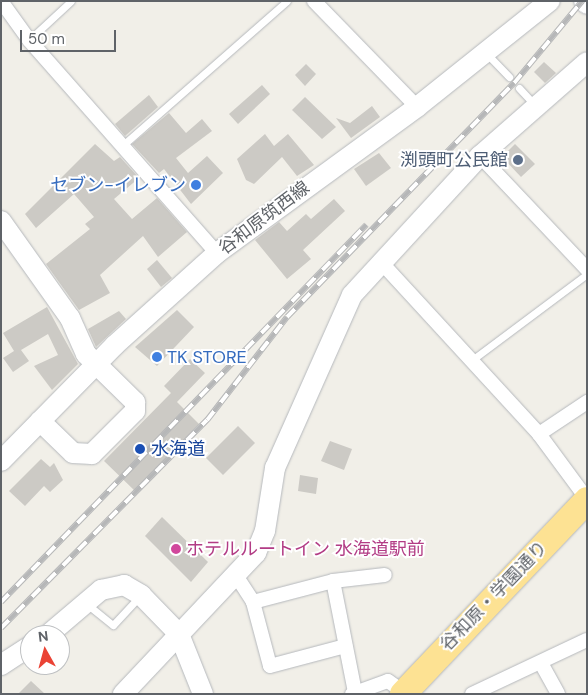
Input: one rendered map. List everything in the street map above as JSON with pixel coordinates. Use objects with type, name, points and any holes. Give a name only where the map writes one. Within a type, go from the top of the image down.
[{"type":"highway","name":"谷和原・学園通り","points":[[410,693],[587,499]]},
{"type":"highway","name":"谷和原・学園通り","points":[[410,693],[587,524]]},
{"type":"street","points":[[314,1],[417,107]]},
{"type":"street","name":"谷和原筑西線","points":[[1,461],[97,363],[217,254],[417,107],[486,54],[550,1]]},
{"type":"street","points":[[584,1],[587,4]]},
{"type":"street","points":[[3,7],[217,254]]},
{"type":"street","points":[[123,694],[179,634],[237,577],[256,553],[265,531],[275,468],[352,295],[380,261],[480,156],[587,62]]},
{"type":"street","points":[[480,156],[587,269]]},
{"type":"street","points":[[1,221],[29,256],[70,318],[86,354],[133,398],[136,407],[103,446],[92,454],[73,453],[40,421]]},
{"type":"street","points":[[380,261],[539,434],[587,499]]},
{"type":"street","points":[[539,434],[587,402]]},
{"type":"street","points":[[253,602],[333,581],[385,574]]},
{"type":"street","points":[[237,577],[253,602],[270,666],[344,646]]},
{"type":"street","points":[[333,581],[354,693],[388,681],[410,693]]},
{"type":"street","points":[[60,625],[101,590],[118,585],[141,595],[179,634],[203,694]]},
{"type":"street","points":[[472,694],[587,640]]},
{"type":"street","points":[[1,665],[20,653]]},
{"type":"street","points":[[541,663],[558,694]]},
{"type":"lane","points":[[30,40],[72,1]]},
{"type":"lane","points":[[123,145],[287,1]]},
{"type":"lane","points":[[486,54],[509,77]]},
{"type":"lane","points":[[519,88],[536,107]]},
{"type":"lane","points":[[472,360],[587,274]]},
{"type":"lane","points":[[86,604],[113,625],[141,595]]},
{"type":"building","points":[[544,62],[556,73],[545,83],[534,72]]},
{"type":"building","points":[[306,64],[316,74],[305,86],[295,75]]},
{"type":"building","points":[[262,85],[270,94],[238,124],[229,114]]},
{"type":"building","points":[[149,95],[158,107],[125,136],[115,124]]},
{"type":"building","points":[[305,97],[336,127],[322,139],[292,110]]},
{"type":"building","points":[[372,106],[380,117],[351,138],[336,118],[350,123]]},
{"type":"building","points":[[169,113],[186,133],[202,119],[212,131],[176,158],[188,173],[207,156],[223,173],[191,204],[164,169],[159,173],[132,144]]},
{"type":"building","points":[[265,134],[274,146],[288,134],[314,165],[297,176],[282,157],[254,184],[246,180],[237,159]]},
{"type":"building","points":[[95,144],[114,161],[120,157],[139,178],[114,199],[132,219],[157,198],[187,232],[158,257],[143,236],[100,275],[110,293],[79,310],[46,264],[90,229],[85,224],[94,217],[74,194],[36,228],[25,214]]},
{"type":"building","name":"渕頭町公民館","points":[[515,144],[535,164],[521,177],[502,157]]},
{"type":"building","points":[[379,153],[391,168],[366,186],[354,169]]},
{"type":"building","points":[[334,199],[345,211],[303,250],[311,259],[287,279],[255,240],[279,222],[287,231],[306,214],[311,219]]},
{"type":"building","points":[[157,260],[172,278],[161,287],[147,269]]},
{"type":"building","points":[[47,307],[78,364],[52,390],[34,366],[58,355],[48,334],[21,350],[29,361],[13,372],[3,358],[14,351],[3,333]]},
{"type":"building","points":[[177,310],[194,327],[157,366],[135,347]]},
{"type":"building","points":[[119,311],[126,319],[96,347],[88,329]]},
{"type":"building","points":[[190,359],[205,373],[177,402],[199,424],[135,491],[104,461],[171,393],[164,386]]},
{"type":"building","points":[[238,426],[255,443],[223,475],[206,458]]},
{"type":"building","points":[[330,441],[352,449],[344,470],[321,461]]},
{"type":"building","points":[[41,459],[50,467],[54,463],[63,480],[50,492],[44,486],[25,506],[9,491]]},
{"type":"building","points":[[300,475],[318,478],[316,494],[298,491]]},
{"type":"building","name":"ホテルルートイン 水海道駅前","points":[[162,517],[208,562],[191,582],[145,536]]},
{"type":"building","points":[[31,681],[45,694],[18,694]]},
{"type":"railway","points":[[1,628],[207,420],[287,317],[514,83],[582,1]]},
{"type":"railway","points":[[1,602],[366,225]]},
{"type":"place","name":"渕頭町公民館","points":[[518,160]]},
{"type":"place","name":"セブン-イレブン","points":[[196,185]]},
{"type":"place","name":"TK STORE","points":[[157,357]]},
{"type":"place","name":"水海道","points":[[140,449]]},
{"type":"place","name":"ホテルルートイン 水海道駅前","points":[[176,549]]}]
